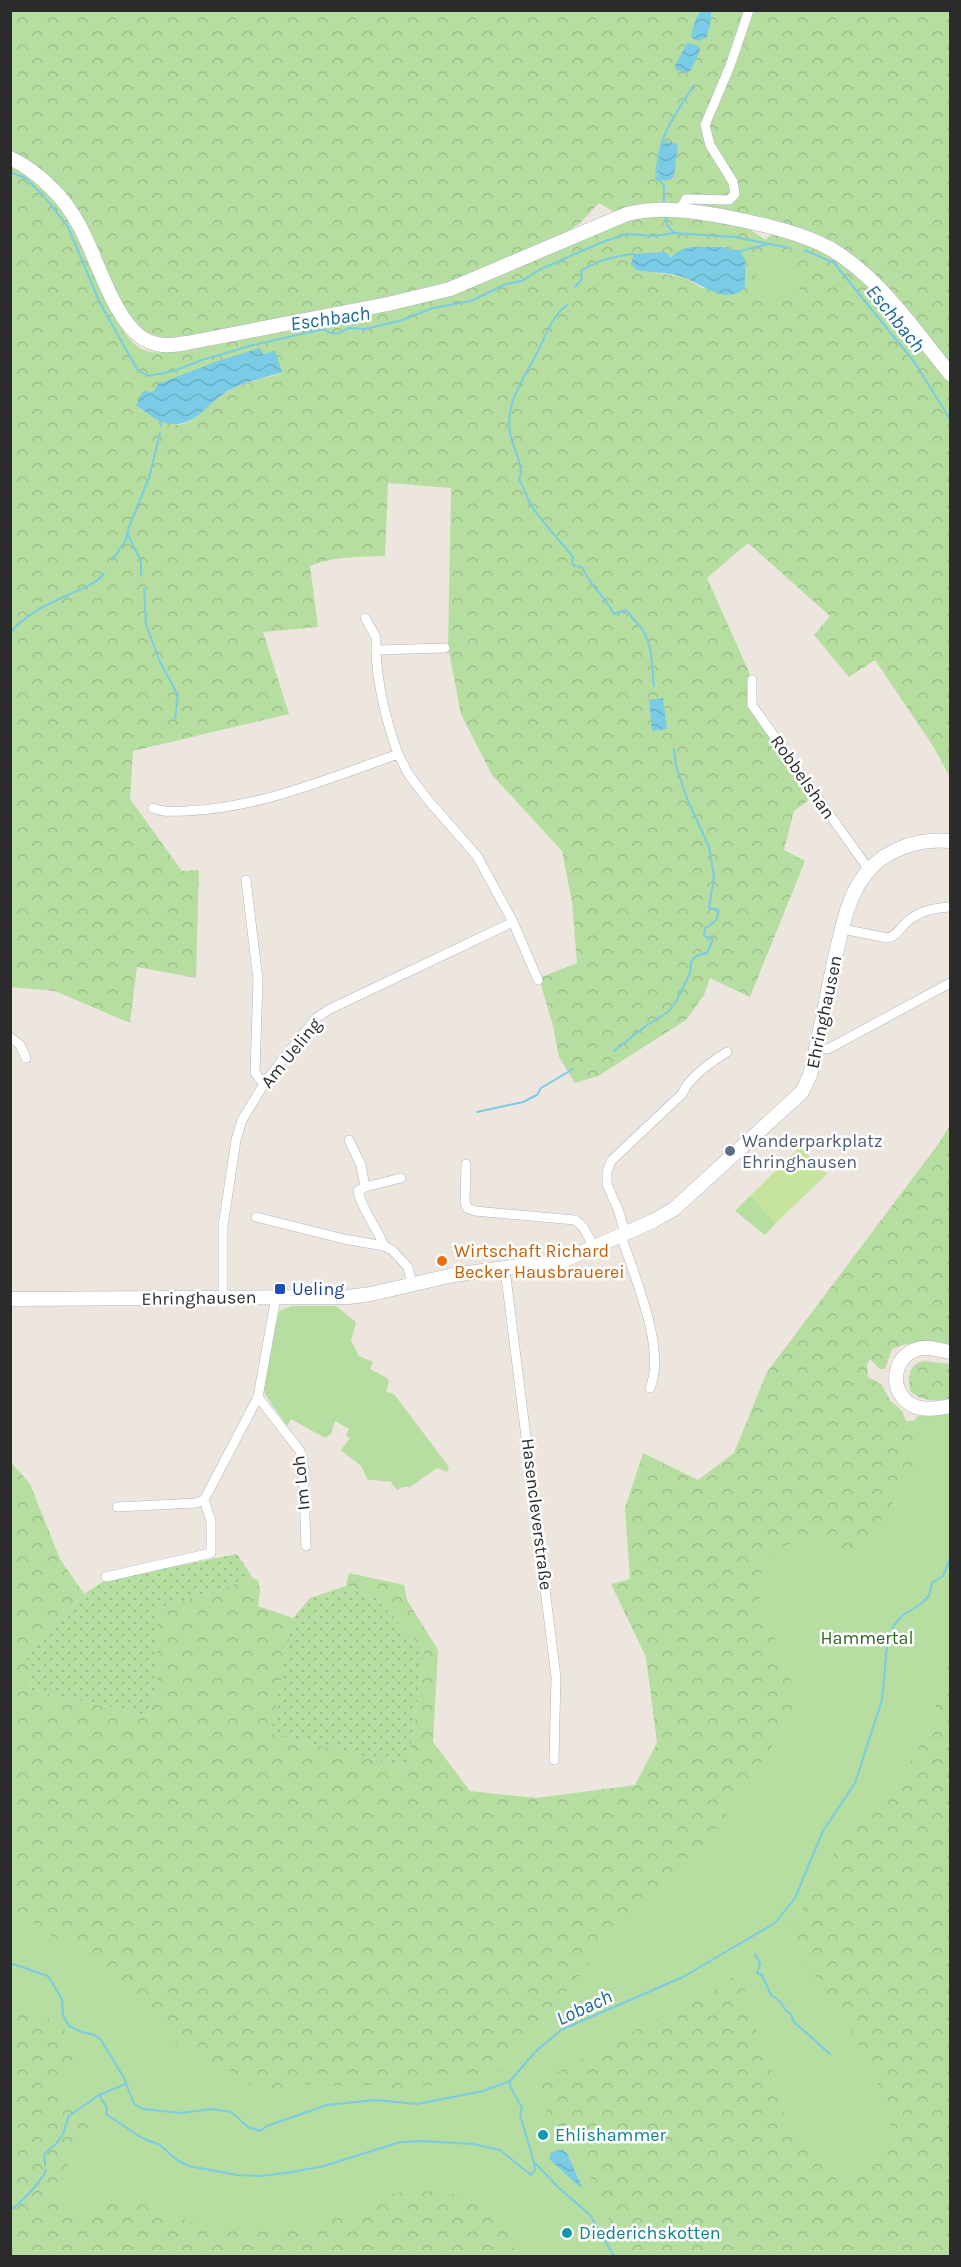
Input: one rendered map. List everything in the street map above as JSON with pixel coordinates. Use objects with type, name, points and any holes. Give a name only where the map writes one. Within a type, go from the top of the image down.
[{"type":"main road","points":[[10,158],[45,182],[75,217],[117,306],[130,327],[147,341],[163,345],[258,330],[427,295],[470,282],[614,219],[635,212],[668,210],[756,224],[803,237],[832,250],[876,285],[951,374]]},
{"type":"main road","name":"Ehringhausen","points":[[15,1299],[359,1296],[453,1275],[565,1260],[654,1221],[678,1206],[794,1102],[808,1081],[843,929],[855,892],[869,870],[884,858],[906,846],[931,840],[951,841]]},
{"type":"main road","points":[[951,1352],[926,1348],[910,1352],[901,1360],[895,1376],[903,1399],[913,1406],[930,1409],[951,1406]]},
{"type":"street","points":[[668,210],[691,198],[725,201],[732,200],[735,194],[734,182],[710,146],[705,125],[730,66],[749,10]]},
{"type":"street","points":[[365,618],[376,636],[379,689],[384,713],[398,754],[409,775],[428,800],[477,856],[513,922],[538,980]]},
{"type":"street","points":[[376,650],[445,648]]},
{"type":"street","name":"Robbelshan","points":[[752,680],[752,705],[869,870]]},
{"type":"street","points":[[153,808],[165,812],[211,810],[258,801],[291,792],[398,754]]},
{"type":"street","points":[[246,880],[258,980],[255,1073],[264,1084]]},
{"type":"street","points":[[843,929],[893,938],[912,918],[927,909],[951,907]]},
{"type":"street","name":"Am Ueling","points":[[223,1298],[223,1226],[236,1140],[242,1120],[264,1084],[316,1018],[330,1009],[513,922]]},
{"type":"street","points":[[816,1048],[828,1049],[951,983]]},
{"type":"street","points":[[10,1036],[20,1045],[26,1058]]},
{"type":"street","points":[[650,1388],[655,1377],[647,1311],[623,1234],[619,1212],[608,1188],[608,1168],[615,1155],[682,1094],[686,1086],[715,1059],[727,1052]]},
{"type":"street","points":[[349,1140],[360,1165],[365,1187]]},
{"type":"street","points":[[466,1164],[465,1202],[467,1208],[475,1211],[575,1220],[583,1227],[594,1247]]},
{"type":"street","points":[[384,1246],[360,1200],[358,1191],[365,1187],[401,1178]]},
{"type":"street","points":[[256,1216],[344,1239],[384,1246],[392,1250],[408,1267],[412,1284]]},
{"type":"street","name":"Hasencleverstraße","points":[[504,1269],[556,1677],[554,1760]]},
{"type":"street","points":[[117,1507],[196,1503],[204,1500],[258,1397],[276,1297]]},
{"type":"street","name":"Im Loh","points":[[258,1397],[300,1451],[306,1546]]},
{"type":"street","points":[[106,1577],[211,1553],[211,1521],[204,1500]]},
{"type":"green space","points":[[11,11],[950,11],[950,368],[866,270],[762,221],[616,213],[599,203],[579,224],[554,240],[437,288],[225,332],[171,339],[159,337],[144,331],[132,321],[123,307],[93,239],[11,153]]},
{"type":"green space","points":[[10,163],[57,201],[88,253],[124,332],[135,345],[146,351],[176,351],[465,289],[629,219],[651,215],[684,216],[743,225],[766,240],[773,233],[830,254],[853,271],[884,300],[950,382],[950,777],[933,746],[875,660],[849,677],[814,635],[830,616],[748,543],[707,578],[749,672],[751,706],[813,797],[794,811],[784,850],[805,861],[750,997],[710,978],[704,995],[686,1020],[598,1076],[575,1083],[559,1057],[539,978],[577,963],[572,902],[562,851],[492,775],[461,714],[448,647],[451,488],[388,483],[385,556],[337,559],[310,566],[318,627],[263,632],[289,714],[133,751],[130,799],[182,871],[199,870],[196,978],[137,967],[130,1023],[55,991],[11,987]],"holes":[[[680,250],[745,260],[745,288],[702,288],[684,277],[643,271],[668,256],[675,256]],[[282,373],[235,388],[217,398],[183,424],[161,420],[146,411],[149,392]]]},
{"type":"green space","points":[[777,254],[792,258],[801,272],[799,293],[788,298],[773,300],[757,294],[755,275],[762,256]]},
{"type":"green space","points":[[950,1125],[950,1344],[914,1342],[892,1349],[885,1369],[880,1369],[870,1359],[867,1365],[868,1377],[881,1384],[890,1400],[902,1411],[906,1421],[913,1421],[918,1416],[950,1412],[950,2256],[11,2256],[10,1461],[30,1484],[60,1559],[84,1594],[26,1653],[32,1690],[149,1716],[157,1682],[157,1609],[253,1578],[258,1580],[260,1591],[258,1606],[293,1618],[271,1733],[408,1768],[424,1650],[375,1597],[346,1586],[349,1573],[404,1585],[407,1600],[438,1650],[433,1742],[470,1791],[536,1798],[635,1785],[657,1743],[646,1657],[611,1584],[630,1579],[625,1508],[643,1453],[698,1480],[734,1453],[767,1372],[939,1143]]},
{"type":"green space","points":[[800,1147],[827,1174],[776,1223],[750,1196]]},
{"type":"green space","points":[[750,1196],[776,1223],[765,1235],[735,1211]]},
{"type":"green space","points":[[292,1306],[336,1306],[356,1322],[351,1341],[359,1356],[373,1362],[370,1369],[387,1378],[389,1382],[386,1391],[394,1394],[449,1467],[447,1472],[437,1468],[410,1487],[397,1490],[390,1481],[368,1480],[361,1466],[341,1450],[350,1438],[346,1436],[349,1429],[335,1421],[331,1434],[325,1438],[291,1419],[287,1426],[265,1394],[263,1385],[279,1311]]},
{"type":"green space","points":[[924,1361],[950,1364],[950,1399],[929,1400],[910,1391],[910,1372],[915,1365]]},
{"type":"green space","name":"Hammertal","points":[[950,1415],[950,1665],[946,1670],[930,1728],[910,1763],[878,1805],[837,1848],[787,1934],[849,2028],[885,2100],[893,2141],[875,2165],[859,2172],[838,2168],[830,2163],[822,2153],[795,2143],[784,2127],[783,2097],[759,2039],[740,1972],[696,2002],[678,2006],[673,2014],[653,2021],[545,2079],[530,2090],[543,2105],[553,2123],[575,2144],[626,2256],[520,2256],[510,2241],[499,2216],[487,2203],[469,2197],[436,2192],[412,2191],[393,2194],[321,2224],[276,2232],[243,2230],[196,2222],[180,2218],[145,2203],[130,2200],[103,2204],[69,2218],[54,2192],[57,2182],[75,2155],[105,2124],[55,2089],[77,2065],[78,2054],[74,2043],[56,2023],[11,1995],[11,1908],[132,1990],[152,2011],[177,2046],[231,2072],[249,2084],[267,2090],[307,2084],[368,2085],[398,2089],[490,2079],[495,2076],[521,2041],[554,2008],[618,1930],[667,1890],[689,1866],[787,1724],[792,1710],[793,1689],[781,1651],[764,1615],[759,1597],[760,1579],[767,1561],[775,1551],[798,1542],[825,1544],[862,1555],[914,1466],[916,1458],[915,1425],[926,1419]]},
{"type":"green space","points":[[237,1554],[253,1578],[157,1609],[157,1682],[149,1716],[32,1690],[26,1653],[84,1594],[106,1580]]},
{"type":"green space","points":[[346,1586],[375,1597],[424,1650],[408,1768],[270,1733],[293,1618],[310,1598]]},
{"type":"water","points":[[702,10],[711,12],[711,20],[707,37],[699,41],[691,36],[696,18]]},
{"type":"water","points":[[687,43],[699,46],[700,50],[691,70],[687,73],[676,70],[675,66]]},
{"type":"water","points":[[663,141],[678,144],[674,176],[671,179],[660,180],[658,177],[659,153]]},
{"type":"water","points":[[691,247],[720,247],[740,251],[745,260],[745,288],[729,295],[721,294],[683,277],[636,270],[631,264],[634,254],[665,252],[671,257],[680,250]]},
{"type":"water","points":[[260,348],[263,354],[275,351],[282,372],[228,391],[190,421],[171,424],[160,421],[136,406],[141,394],[146,390],[154,391],[158,384]]},
{"type":"water","points":[[663,698],[667,729],[652,731],[649,700]]},
{"type":"water","points":[[557,2150],[567,2153],[582,2187],[549,2159],[551,2153]]},
{"type":"waterway","points":[[664,204],[664,185],[656,178],[660,150],[667,128],[694,85]]},
{"type":"waterway","name":"Eschbach","points":[[10,172],[25,178],[43,195],[68,227],[100,303],[137,369],[148,376],[174,371],[253,345],[324,329],[330,333],[342,332],[348,328],[365,329],[399,321],[433,308],[471,301],[506,284],[522,281],[539,270],[600,243],[627,234],[654,236],[674,233],[734,237],[790,248]]},
{"type":"waterway","points":[[665,216],[667,225],[674,233]]},
{"type":"waterway","points":[[740,251],[769,244]]},
{"type":"waterway","name":"Eschbach","points":[[805,250],[834,263],[915,363],[950,419]]},
{"type":"waterway","points":[[575,287],[582,279],[581,271],[587,267],[606,259],[634,254]]},
{"type":"waterway","points":[[567,305],[552,322],[512,404],[509,426],[521,470],[519,480],[534,510],[573,557],[574,566],[582,567],[614,614],[626,610],[646,635],[654,686]]},
{"type":"waterway","points":[[160,421],[161,426]]},
{"type":"waterway","points":[[112,560],[126,540],[149,478],[160,433]]},
{"type":"waterway","points":[[128,535],[141,561],[141,576]]},
{"type":"waterway","points":[[10,633],[37,611],[88,586],[104,574]]},
{"type":"waterway","points":[[144,589],[146,624],[160,662],[178,695],[175,719]]},
{"type":"waterway","points":[[614,1051],[668,1012],[677,1000],[690,973],[691,962],[696,956],[707,953],[713,939],[704,936],[705,928],[718,916],[719,910],[709,908],[714,877],[709,847],[688,801],[676,766],[674,749]]},
{"type":"waterway","points":[[477,1112],[523,1102],[537,1095],[541,1088],[573,1069]]},
{"type":"waterway","name":"Lobach","points":[[10,1963],[48,1976],[62,1999],[63,2015],[69,2026],[95,2035],[101,2040],[124,2078],[134,2104],[143,2109],[181,2113],[211,2109],[231,2112],[248,2127],[260,2131],[267,2126],[327,2105],[375,2100],[417,2104],[483,2091],[510,2081],[535,2052],[561,2030],[683,1977],[775,1923],[795,1898],[823,1831],[855,1783],[882,1700],[887,1646],[894,1625],[903,1615],[929,1596],[932,1583],[943,1576],[950,1559]]},
{"type":"waterway","points":[[755,1954],[760,1963],[757,1973],[762,1975],[771,1995],[780,2001],[786,2011],[791,2014],[793,2021],[830,2054]]},
{"type":"waterway","points":[[510,2083],[522,2108],[520,2115],[534,2162],[590,2215],[614,2256]]},
{"type":"waterway","points":[[126,2084],[99,2095],[107,2108],[106,2114],[142,2138],[160,2145],[177,2160],[189,2166],[237,2175],[261,2176],[324,2166],[400,2142],[423,2141],[473,2144],[500,2150],[531,2175],[535,2170],[534,2162]]},
{"type":"waterway","points":[[45,2165],[44,2154],[56,2144],[63,2134],[69,2116],[99,2095]]},
{"type":"waterway","points":[[10,2208],[14,2208],[32,2190],[46,2170]]},
{"type":"place","name":"Wanderparkplatz Ehringhausen","points":[[730,1151]]},
{"type":"place","name":"Wirtschaft Richard Becker Hausbrauerei","points":[[442,1261]]},
{"type":"place","name":"Ueling","points":[[280,1289]]},
{"type":"place","name":"Ehlishammer","points":[[543,2135]]},
{"type":"place","name":"Diederichskotten","points":[[567,2233]]}]
